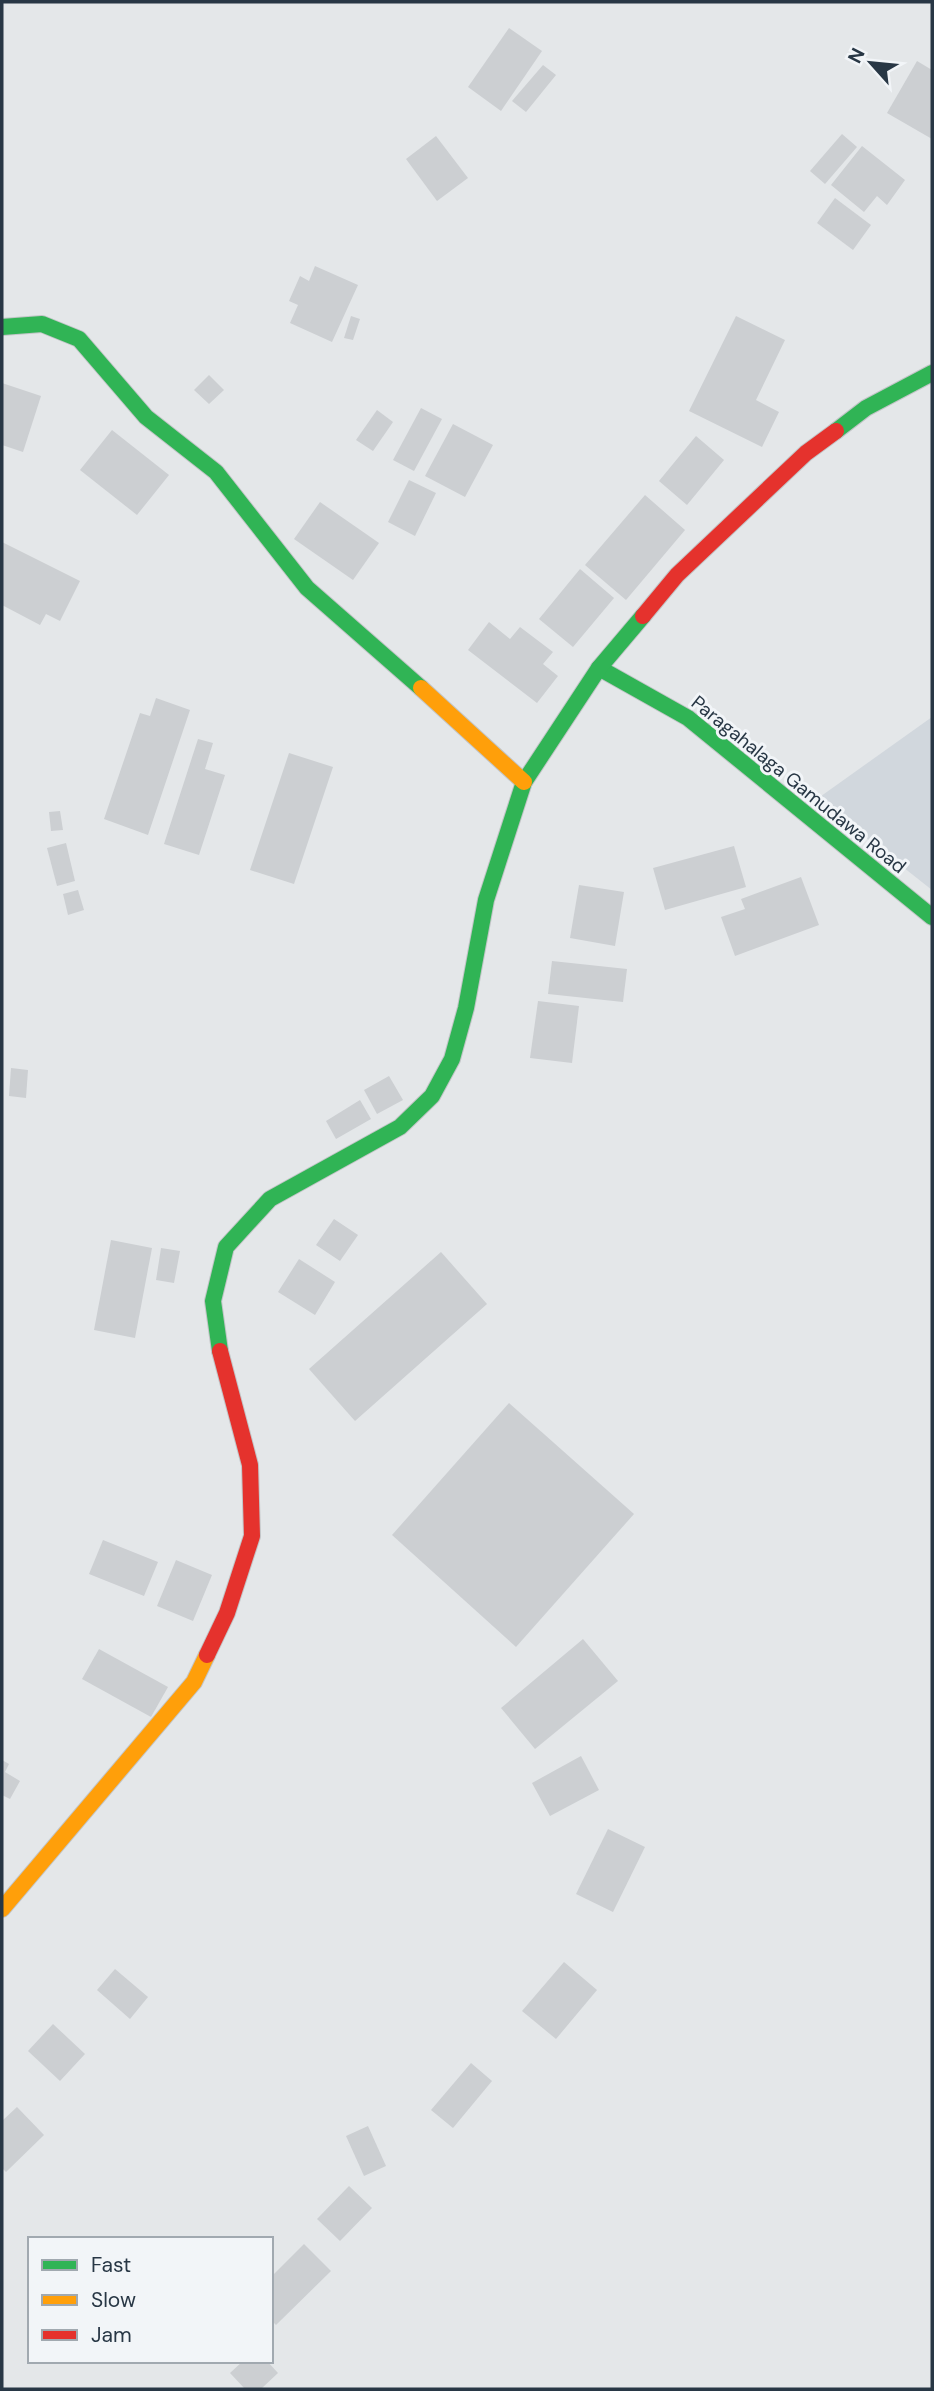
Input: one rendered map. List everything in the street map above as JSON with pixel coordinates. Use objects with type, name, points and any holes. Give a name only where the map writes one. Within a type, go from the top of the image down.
[{"type":"street","points":[[2,327],[43,324],[79,339],[146,417],[216,472],[307,588],[524,782]]},
{"type":"street","points":[[2,1909],[194,1682],[227,1613],[252,1536],[250,1465],[221,1355],[213,1301],[226,1247],[270,1199],[400,1127],[432,1096],[452,1059],[466,1008],[486,900],[524,782],[599,668],[677,575],[806,453],[866,408],[932,373]]},
{"type":"street","name":"Paragahalaga Gamudawa Road","points":[[599,668],[688,718],[932,917]]},
{"type":"shaded area","points":[[932,717],[932,890],[817,799]]},
{"type":"building","points":[[509,28],[542,51],[501,111],[468,87]]},
{"type":"building","points":[[917,61],[932,70],[932,139],[887,113]]},
{"type":"building","points":[[543,65],[556,75],[526,112],[512,101]]},
{"type":"building","points":[[842,134],[857,147],[825,184],[810,171]]},
{"type":"building","points":[[436,136],[468,178],[437,201],[406,159]]},
{"type":"building","points":[[862,146],[905,180],[887,205],[877,196],[864,212],[831,185]]},
{"type":"building","points":[[835,198],[871,225],[853,250],[817,223]]},
{"type":"building","points":[[315,266],[358,285],[332,342],[290,323],[298,305],[289,301],[300,276],[309,281]]},
{"type":"building","points":[[351,316],[360,319],[353,340],[344,338]]},
{"type":"building","points":[[736,316],[785,340],[756,400],[779,412],[762,447],[689,411]]},
{"type":"building","points":[[209,375],[224,390],[209,404],[194,390]]},
{"type":"building","points":[[2,383],[41,396],[23,452],[2,445]]},
{"type":"building","points":[[421,408],[442,419],[414,471],[393,460]]},
{"type":"building","points":[[377,410],[393,422],[373,451],[356,440]]},
{"type":"building","points":[[453,424],[493,445],[465,497],[425,476]]},
{"type":"building","points":[[112,430],[169,475],[137,515],[80,470]]},
{"type":"building","points":[[696,436],[724,460],[687,505],[659,481]]},
{"type":"building","points":[[409,480],[436,493],[415,536],[388,522]]},
{"type":"building","points":[[645,495],[685,530],[626,600],[585,565]]},
{"type":"building","points":[[320,502],[379,543],[353,580],[294,539]]},
{"type":"building","points":[[2,542],[80,581],[60,621],[46,614],[40,625],[2,605]]},
{"type":"building","points":[[580,569],[614,598],[573,647],[539,619]]},
{"type":"building","points":[[489,622],[510,639],[520,627],[553,652],[543,664],[558,676],[537,703],[468,650]]},
{"type":"building","points":[[156,698],[190,710],[148,835],[104,819],[140,713],[150,716]]},
{"type":"building","points":[[198,739],[213,743],[205,769],[225,775],[199,855],[164,844]]},
{"type":"building","points":[[289,753],[333,767],[294,884],[250,870]]},
{"type":"building","points":[[60,811],[63,830],[51,831],[49,812]]},
{"type":"building","points":[[66,843],[75,881],[57,886],[47,848]]},
{"type":"building","points":[[734,846],[746,887],[665,910],[653,868]]},
{"type":"building","points":[[801,877],[819,925],[735,956],[721,917],[745,909],[741,899]]},
{"type":"building","points":[[579,885],[624,892],[615,946],[570,938]]},
{"type":"building","points":[[78,890],[84,910],[68,915],[63,894]]},
{"type":"building","points":[[552,961],[627,969],[623,1002],[548,994]]},
{"type":"building","points":[[538,1001],[579,1006],[572,1063],[530,1058]]},
{"type":"building","points":[[11,1068],[28,1070],[26,1098],[9,1096]]},
{"type":"building","points":[[389,1076],[403,1100],[377,1114],[364,1090]]},
{"type":"building","points":[[360,1100],[371,1119],[336,1139],[326,1121]]},
{"type":"building","points":[[334,1219],[358,1235],[340,1261],[316,1245]]},
{"type":"building","points":[[111,1240],[152,1248],[135,1338],[94,1330]]},
{"type":"building","points":[[161,1248],[180,1251],[174,1283],[156,1280]]},
{"type":"building","points":[[441,1252],[487,1304],[355,1421],[309,1369]]},
{"type":"building","points":[[299,1259],[335,1282],[315,1315],[278,1292]]},
{"type":"building","points":[[509,1403],[634,1514],[516,1647],[392,1535]]},
{"type":"building","points":[[103,1540],[158,1562],[144,1596],[89,1574]]},
{"type":"building","points":[[176,1560],[212,1575],[193,1621],[157,1606]]},
{"type":"building","points":[[583,1639],[618,1681],[535,1749],[501,1708]]},
{"type":"building","points":[[99,1649],[168,1687],[151,1717],[82,1679]]},
{"type":"building","points":[[581,1756],[599,1790],[550,1816],[532,1783]]},
{"type":"building","points":[[2,1760],[9,1764],[5,1772],[20,1781],[10,1799],[2,1795]]},
{"type":"building","points":[[608,1829],[645,1847],[613,1912],[576,1894]]},
{"type":"building","points":[[564,1962],[597,1990],[556,2039],[522,2011]]},
{"type":"building","points":[[115,1969],[148,1997],[130,2019],[97,1990]]},
{"type":"building","points":[[53,2024],[85,2054],[60,2081],[28,2051]]},
{"type":"building","points":[[471,2063],[492,2081],[453,2128],[431,2110]]},
{"type":"building","points":[[17,2107],[44,2135],[6,2172],[2,2168],[2,2121]]},
{"type":"building","points":[[368,2126],[386,2166],[364,2176],[346,2136]]},
{"type":"building","points":[[349,2186],[372,2208],[340,2241],[317,2219]]},
{"type":"building","points":[[304,2244],[331,2271],[276,2325],[273,2322],[273,2275]]},
{"type":"building","points":[[241,2363],[269,2363],[278,2373],[261,2389],[245,2389],[230,2373]]},
{"type":"traffic: fast","points":[[2,327],[42,324],[79,339],[146,417],[216,472],[307,588],[421,688]]},
{"type":"traffic: fast","points":[[836,431],[866,408],[932,373]]},
{"type":"traffic: fast","points":[[220,1351],[213,1301],[226,1247],[270,1199],[400,1127],[432,1096],[452,1059],[466,1008],[486,900],[524,782],[599,668],[643,616]]},
{"type":"traffic: fast","points":[[599,668],[688,718],[932,917]]},
{"type":"traffic: slow","points":[[421,688],[524,782]]},
{"type":"traffic: slow","points":[[2,1909],[194,1682],[207,1655]]},
{"type":"traffic: jam","points":[[643,616],[677,575],[806,453],[836,431]]},
{"type":"traffic: jam","points":[[207,1655],[227,1613],[252,1536],[250,1465],[220,1351]]}]
